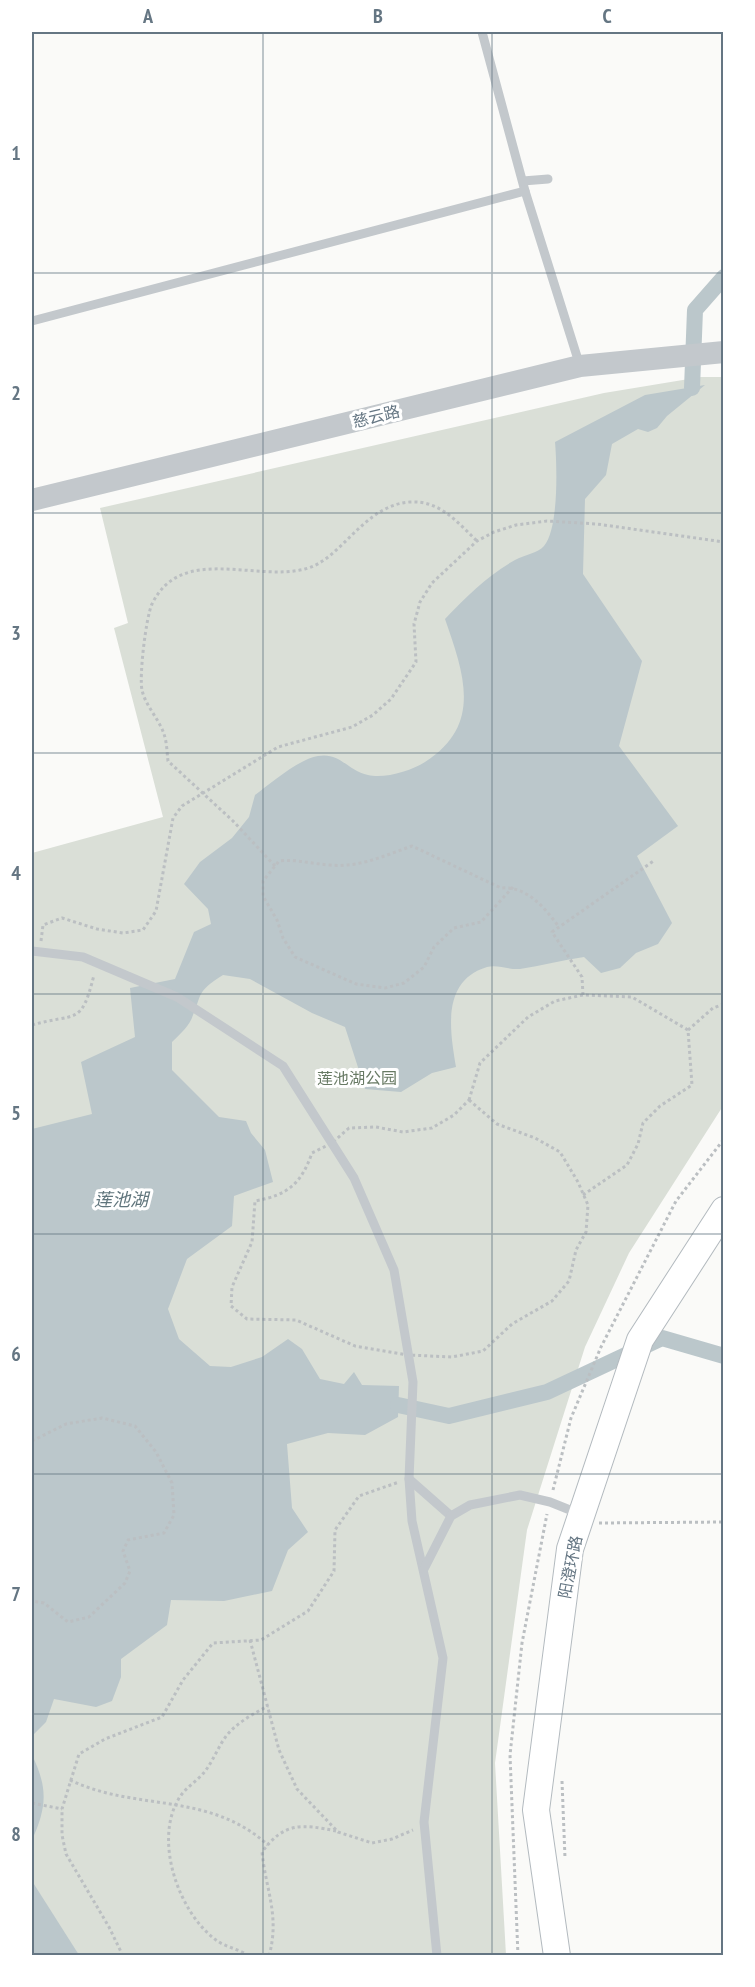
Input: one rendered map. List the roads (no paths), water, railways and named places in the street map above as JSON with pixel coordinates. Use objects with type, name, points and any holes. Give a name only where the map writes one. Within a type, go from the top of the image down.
[{"type":"main road","name":"阳澄环路","points":[[557,1956],[537,1810],[570,1549],[594,1521],[622,1393],[640,1340],[723,1210]]},
{"type":"street","name":"慈云路","points":[[32,500],[580,366],[723,352]]},
{"type":"lane","points":[[482,32],[524,186],[580,366]]},
{"type":"lane","points":[[32,321],[548,179]]},
{"type":"lane","points":[[35,951],[83,957],[177,997],[283,1066],[354,1178],[394,1270],[413,1382],[409,1479],[412,1521],[442,1658],[424,1822],[437,1956]]},
{"type":"lane","points":[[409,1479],[451,1516]]},
{"type":"lane","points":[[424,1569],[451,1516],[470,1505],[520,1495],[550,1502],[594,1521]]},
{"type":"water","name":"莲池湖","points":[[705,385],[667,416],[657,428],[648,432],[638,429],[612,444],[606,475],[585,499],[583,574],[642,661],[619,746],[678,826],[637,856],[672,923],[658,944],[636,953],[620,968],[601,973],[584,957],[520,969],[491,966],[472,974],[462,983],[455,995],[452,1009],[452,1038],[456,1067],[432,1073],[401,1092],[365,1089],[345,1027],[312,1013],[250,979],[223,975],[204,990],[189,1023],[172,1042],[172,1070],[219,1117],[246,1121],[251,1133],[265,1150],[273,1182],[234,1196],[232,1226],[187,1259],[168,1309],[179,1339],[210,1366],[231,1367],[262,1357],[288,1339],[302,1349],[320,1379],[344,1384],[354,1372],[362,1385],[399,1386],[398,1417],[365,1435],[328,1433],[287,1444],[292,1508],[308,1532],[288,1550],[272,1591],[224,1601],[171,1600],[167,1625],[121,1659],[121,1677],[112,1701],[96,1707],[54,1699],[46,1722],[32,1736],[32,1129],[92,1114],[81,1062],[135,1037],[130,988],[175,979],[194,932],[211,924],[208,909],[184,884],[200,862],[232,838],[249,817],[255,795],[294,766],[318,756],[338,759],[368,775],[382,776],[405,771],[425,762],[443,747],[455,732],[462,715],[464,697],[458,659],[445,619],[487,579],[515,560],[538,550],[549,538],[555,511],[555,442],[645,395]]},
{"type":"water","points":[[32,1755],[41,1778],[44,1798],[41,1817],[32,1840]]},
{"type":"water","points":[[32,1881],[79,1955],[32,1955]]},
{"type":"waterway","points":[[692,388],[695,310],[724,277]]},
{"type":"waterway","points":[[398,1405],[449,1416],[547,1392],[662,1338],[724,1356]]},
{"type":"park label","name":"莲池湖公园","points":[[357,1078]]}]
